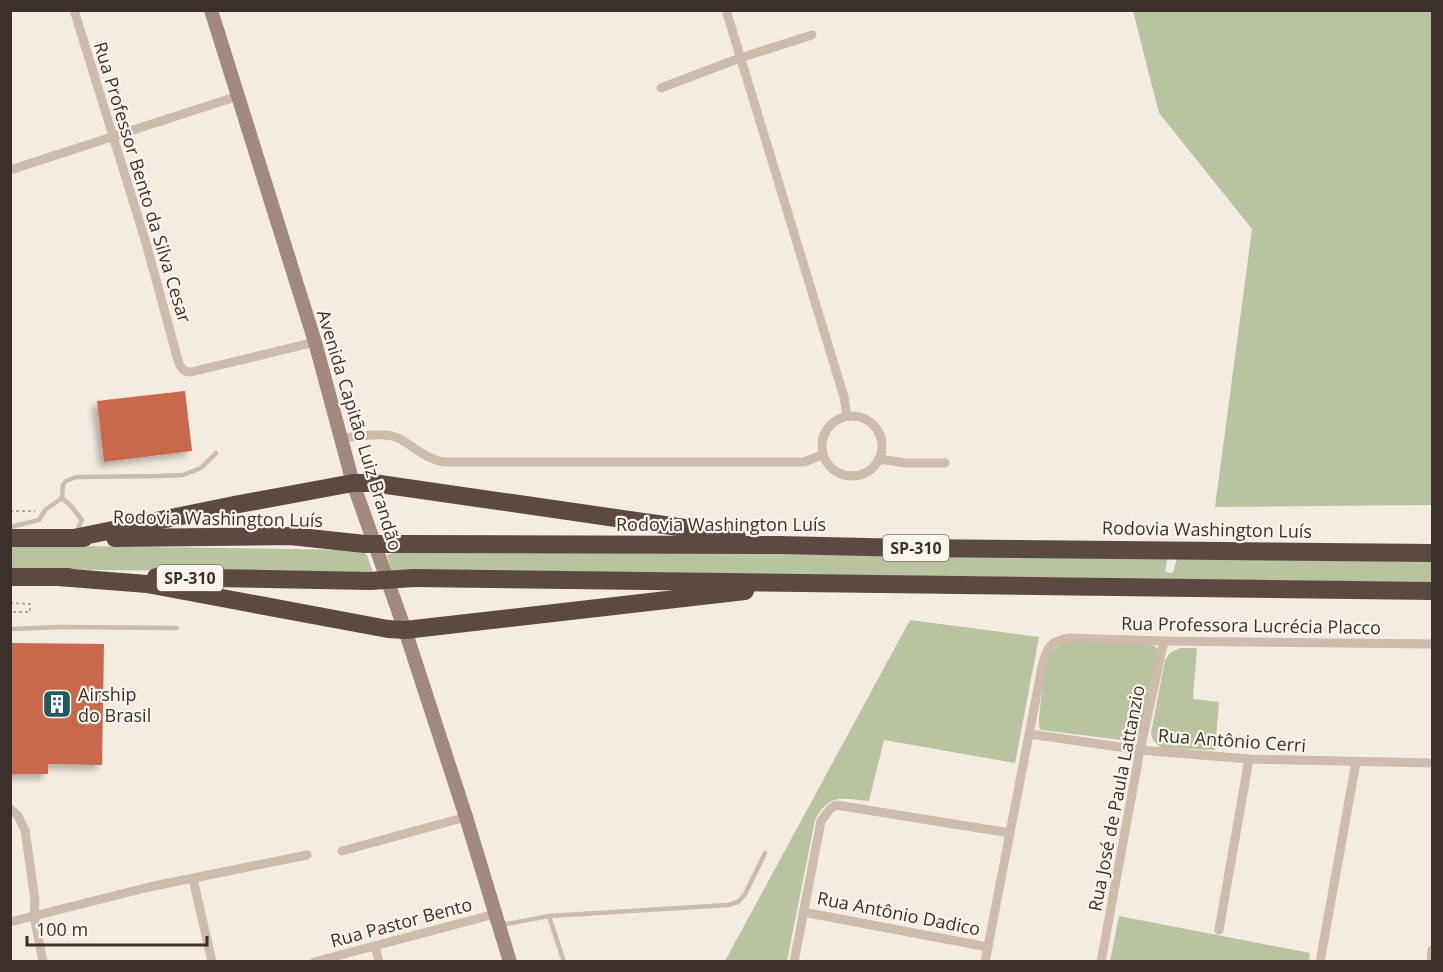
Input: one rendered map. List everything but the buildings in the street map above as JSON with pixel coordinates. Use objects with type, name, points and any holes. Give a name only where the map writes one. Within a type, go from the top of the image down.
[{"type":"highway","points":[[74,538],[353,483],[373,483],[692,529],[780,545]]},
{"type":"highway","name":"Rodovia Washington Luís","points":[[10,538],[290,536],[365,544],[780,545],[1432,553]]},
{"type":"highway","name":"SP-310","points":[[10,577],[370,581],[414,578],[1432,591]]},
{"type":"highway","points":[[58,578],[147,584],[388,629],[405,630],[815,583]]},
{"type":"highway","points":[[1347,590],[1432,599]]},
{"type":"main road","name":"Avenida Capitão Luiz Brandão","points":[[212,10],[315,342],[353,483],[405,630],[510,962]]},
{"type":"street","name":"Rua Professor Bento da Silva Cesar","points":[[74,10],[146,243],[179,364],[186,372],[191,372],[315,342]]},
{"type":"street","points":[[726,10],[844,397],[847,416]]},
{"type":"street","points":[[661,88],[740,58],[812,35]]},
{"type":"street","points":[[10,170],[238,96]]},
{"type":"street","points":[[847,416],[862,417],[874,425],[878,431],[882,445],[879,459],[864,475],[849,477],[835,472],[825,462],[822,455],[824,433],[833,422],[847,416]]},
{"type":"street","points":[[341,438],[385,435],[396,437],[433,460],[444,462],[804,462],[822,455]]},
{"type":"street","points":[[879,459],[905,463],[945,463]]},
{"type":"street","name":"Rua Professora Lucrécia Placco","points":[[1030,734],[1043,662],[1047,651],[1059,639],[1432,644]]},
{"type":"street","name":"Rua José de Paula Lattanzio","points":[[1101,962],[1140,750],[1164,641]]},
{"type":"street","points":[[985,962],[1030,734]]},
{"type":"street","name":"Rua Antônio Cerri","points":[[1030,734],[1140,750],[1249,759],[1432,763]]},
{"type":"street","points":[[1219,930],[1249,759]]},
{"type":"street","points":[[1320,962],[1356,762]]},
{"type":"street","points":[[794,962],[821,821],[830,808],[836,805],[1010,833]]},
{"type":"street","points":[[10,809],[18,816],[25,830],[35,900],[34,916],[43,962]]},
{"type":"street","points":[[342,850],[466,817]]},
{"type":"street","points":[[10,922],[149,887],[307,855]]},
{"type":"street","points":[[194,879],[212,962]]},
{"type":"street","name":"Rua Antônio Dadico","points":[[803,912],[988,947]]},
{"type":"street","name":"Rua Pastor Bento","points":[[314,962],[375,946],[497,920]]},
{"type":"street","points":[[375,946],[379,962]]},
{"type":"street","points":[[1431,962],[1432,950]]},
{"type":"lane","points":[[62,498],[63,485],[66,481],[76,477],[183,475],[201,468],[216,453]]},
{"type":"lane","points":[[10,527],[39,520],[45,510],[62,498]]},
{"type":"lane","points":[[62,498],[82,520],[74,538]]},
{"type":"lane","points":[[10,629],[177,628]]},
{"type":"lane","points":[[497,920],[728,905],[738,902],[745,894],[765,853]]},
{"type":"lane","points":[[549,916],[564,962]]},
{"type":"path","points":[[10,511],[45,510]]},
{"type":"path","points":[[10,603],[30,604],[30,612],[10,612]]},
{"type":"green space","points":[[1133,11],[1432,11],[1432,505],[1215,507],[1252,229],[1159,113]]},
{"type":"green space","points":[[11,545],[361,550],[367,555],[373,573],[11,569]]},
{"type":"green space","points":[[400,551],[1168,555],[1165,572],[1173,573],[1177,559],[1432,559],[1432,583],[1172,582],[1123,578],[392,573],[387,555]]},
{"type":"green space","points":[[910,620],[1039,637],[1015,763],[884,740],[869,801],[838,799],[832,801],[826,805],[815,820],[787,961],[725,961]]},
{"type":"green space","points":[[1070,641],[1146,644],[1153,645],[1157,649],[1159,653],[1140,733],[1136,738],[1129,741],[1041,730],[1039,718],[1049,658],[1055,649]]},
{"type":"green space","points":[[1180,648],[1197,648],[1193,699],[1219,702],[1215,750],[1161,748],[1153,740],[1151,733],[1165,660],[1170,653]]},
{"type":"green space","points":[[1119,916],[1310,953],[1309,961],[1110,961]]},
{"type":"place","name":"Airship do Brasil","points":[[57,704]]}]
